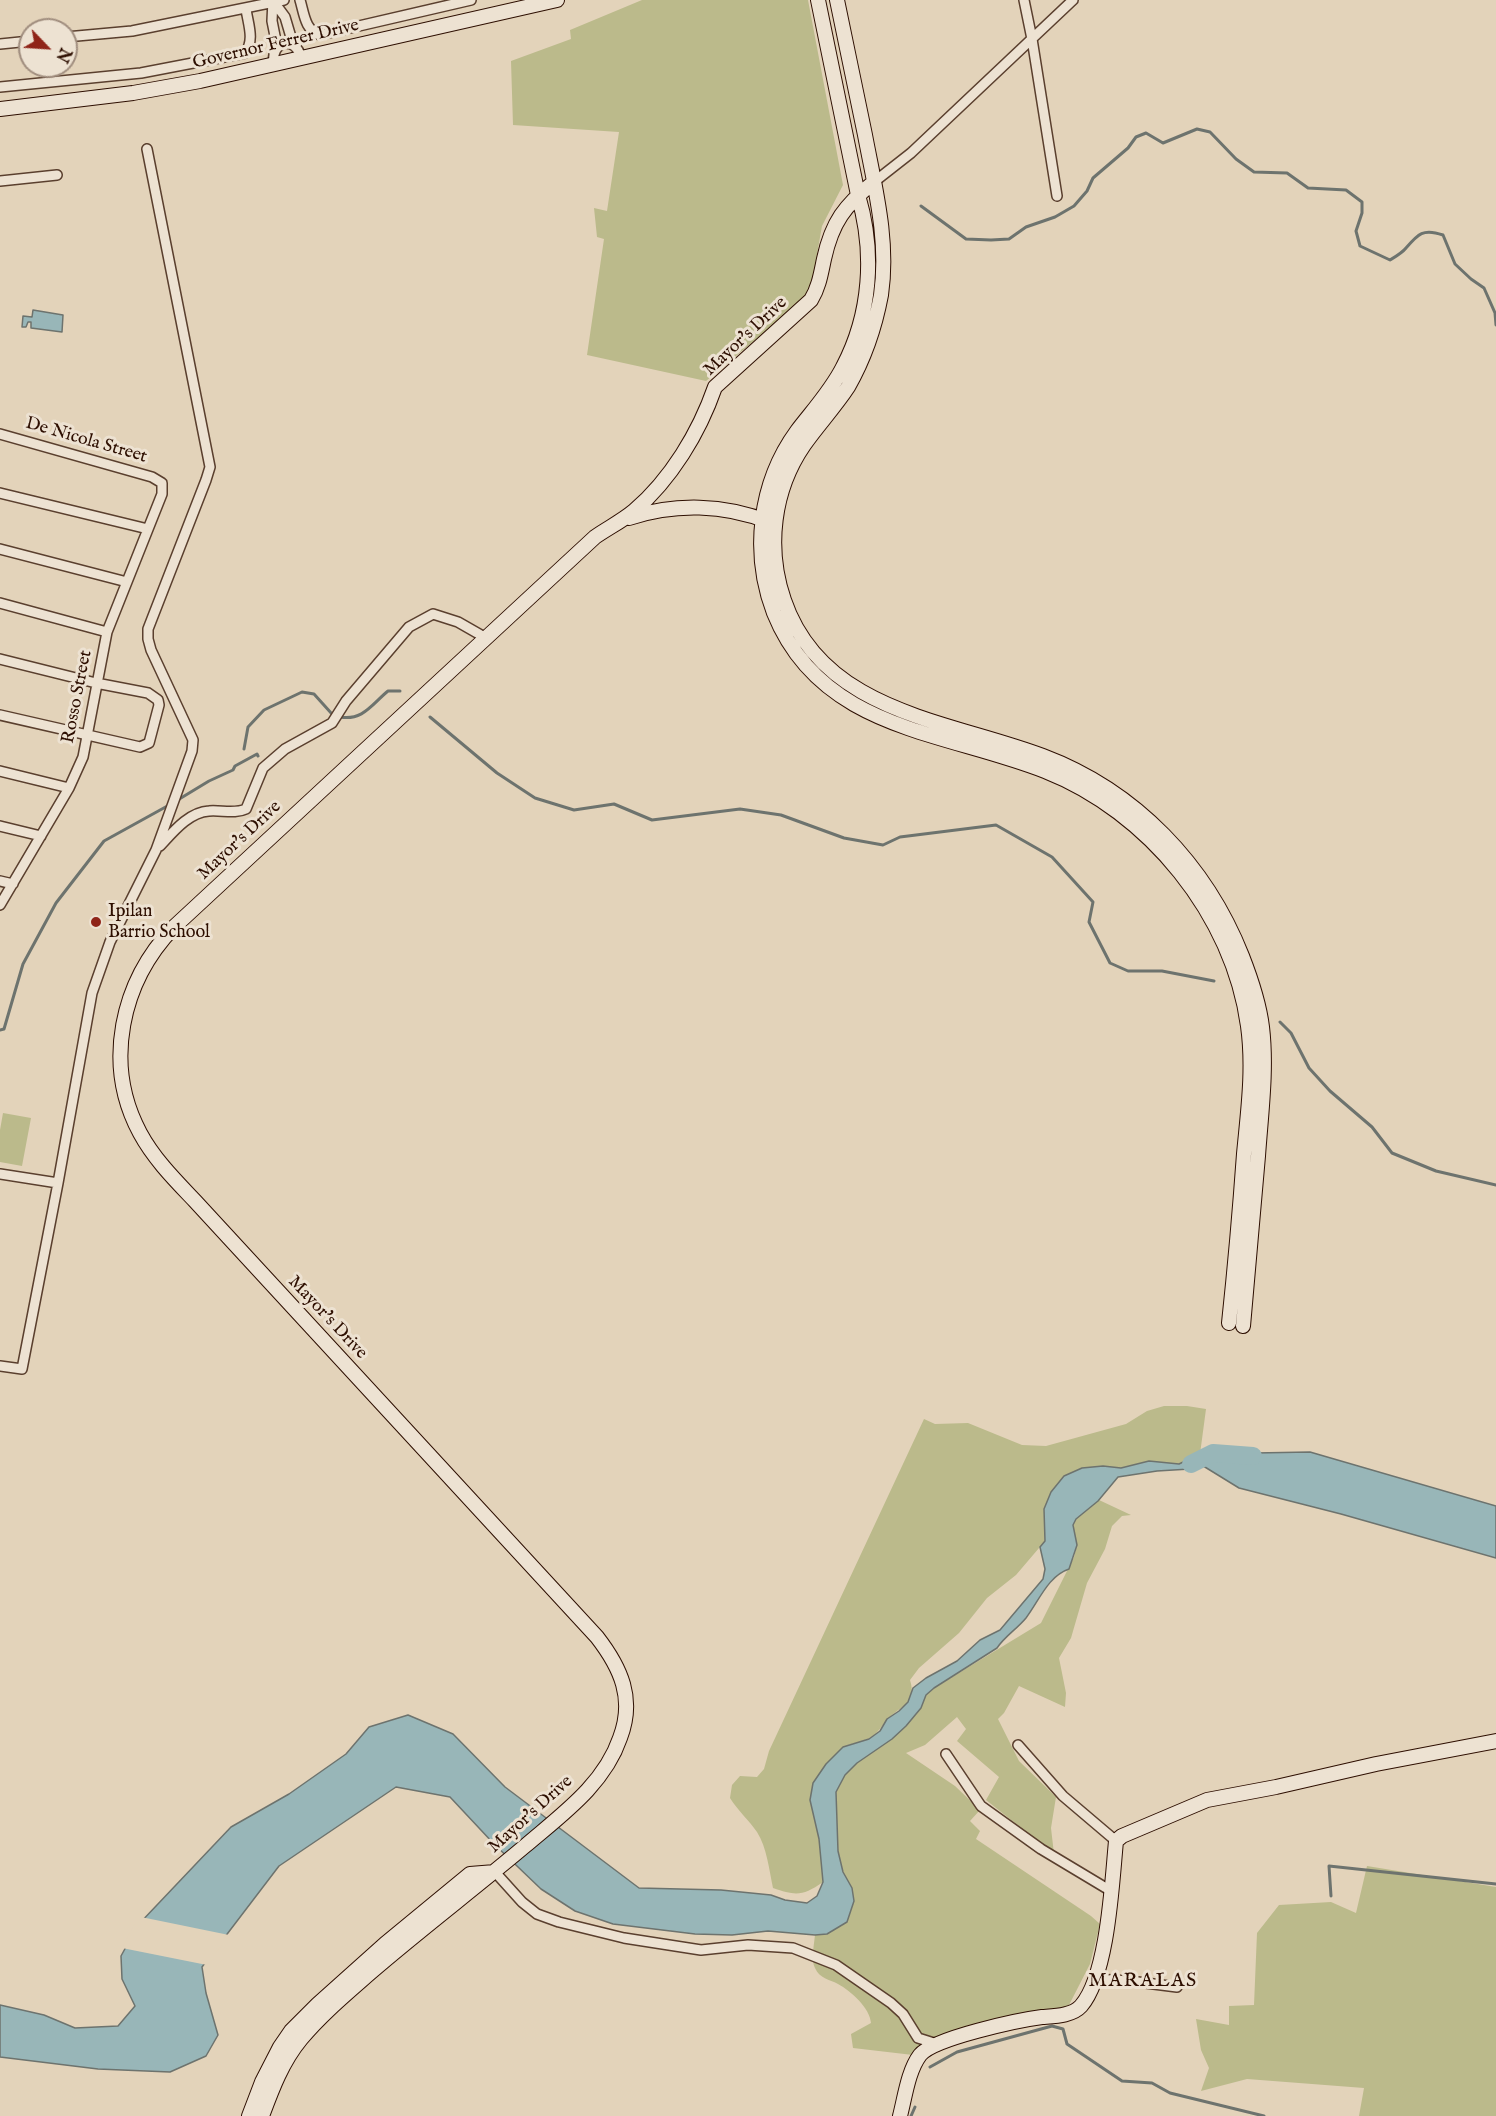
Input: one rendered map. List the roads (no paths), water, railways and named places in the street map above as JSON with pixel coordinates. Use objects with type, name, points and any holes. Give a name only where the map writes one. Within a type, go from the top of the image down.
[{"type":"street","points":[[78,36],[132,31],[284,0]]},
{"type":"street","points":[[300,0],[309,28],[320,35],[471,0]]},
{"type":"street","name":"Governor Ferrer Drive","points":[[0,109],[133,93],[211,79],[557,0]]},
{"type":"street","points":[[818,0],[864,215],[868,249],[867,288],[854,343],[836,380],[785,450],[769,488],[769,522],[761,565],[770,601],[792,647],[819,680],[847,702],[879,718],[1041,769],[1087,791],[1124,817],[1160,849],[1193,890],[1223,946],[1240,989],[1248,1029],[1251,1078],[1236,1324]]},
{"type":"street","points":[[769,522],[794,463],[850,383],[863,356],[881,293],[884,250],[874,182],[837,0]]},
{"type":"street","points":[[1024,0],[1057,196]]},
{"type":"street","points":[[874,182],[911,153],[1072,0]]},
{"type":"street","points":[[273,1],[285,18],[293,44],[299,50],[301,58]]},
{"type":"street","points":[[273,1],[272,21],[277,46]]},
{"type":"street","points":[[0,87],[141,73],[245,53],[251,46],[246,9]]},
{"type":"street","points":[[0,44],[18,42]]},
{"type":"street","points":[[274,64],[272,55],[277,46],[284,43],[293,44]]},
{"type":"street","points":[[0,1366],[22,1369],[92,993],[110,942],[156,850],[192,751],[193,740],[151,650],[148,629],[207,480],[210,467],[147,149]]},
{"type":"street","points":[[0,181],[57,175]]},
{"type":"street","name":"Mayor's Drive","points":[[249,2116],[262,2082],[291,2031],[393,1953],[498,1868],[587,1791],[608,1762],[621,1738],[626,1700],[624,1682],[614,1659],[589,1628],[166,1169],[141,1134],[130,1111],[122,1073],[121,1035],[127,1007],[141,970],[162,940],[595,537],[644,501],[677,463],[699,428],[716,387],[811,300],[819,283],[832,230],[843,211],[874,182]]},
{"type":"street","name":"De Nicola Street","points":[[0,434],[152,477],[162,483]]},
{"type":"street","name":"Rosso Street","points":[[0,905],[69,788],[83,757],[108,632],[162,494],[162,483]]},
{"type":"street","points":[[0,493],[148,529]]},
{"type":"street","points":[[621,520],[683,507],[706,507],[769,522]]},
{"type":"street","points":[[0,549],[127,582]]},
{"type":"street","points":[[0,603],[108,632]]},
{"type":"street","points":[[156,850],[173,831],[196,814],[209,811],[240,811],[246,808],[263,768],[285,749],[332,723],[346,701],[394,643],[415,622],[433,614],[458,622],[486,638]]},
{"type":"street","points":[[0,659],[96,683],[152,694],[158,700],[159,711],[152,737],[145,746],[132,746],[0,716]]},
{"type":"street","points":[[0,771],[69,788]]},
{"type":"street","points":[[0,826],[41,836]]},
{"type":"street","points":[[0,881],[13,884]]},
{"type":"street","points":[[0,1176],[58,1183]]},
{"type":"street","points":[[900,2116],[918,2058],[937,2044],[967,2034],[1030,2019],[1072,2013],[1080,2007],[1094,1979],[1108,1923],[1116,1841],[1122,1836],[1207,1800],[1496,1741]]},
{"type":"street","points":[[1018,1745],[1063,1796],[1116,1841]]},
{"type":"street","points":[[946,1754],[981,1806],[1041,1849],[1112,1891]]},
{"type":"street","points":[[498,1868],[530,1908],[537,1914],[558,1922],[624,1938],[701,1950],[748,1945],[793,1948],[837,1965],[891,2003],[903,2014],[918,2038],[937,2044]]},
{"type":"street","points":[[1094,1979],[1130,1981],[1177,1988]]},
{"type":"street","name":"Mayor's Drive","points":[[262,2116],[273,2087],[290,2054],[322,2008]]},
{"type":"water","points":[[33,310],[63,315],[62,332],[31,328],[31,322],[28,322],[26,327],[22,327],[23,316],[32,317]]},
{"type":"water","points":[[1310,1452],[1496,1506],[1496,1558],[1239,1488],[1200,1464],[1190,1469],[1118,1477],[1098,1501],[1076,1519],[1073,1525],[1077,1545],[1069,1569],[1055,1577],[1022,1622],[997,1648],[934,1688],[926,1695],[921,1708],[906,1726],[892,1739],[857,1763],[845,1775],[836,1792],[838,1851],[843,1872],[852,1888],[854,1901],[847,1922],[827,1934],[768,1931],[732,1935],[695,1934],[613,1924],[575,1911],[541,1889],[450,1797],[396,1787],[279,1866],[202,1967],[206,1993],[218,2035],[206,2056],[170,2072],[98,2069],[0,2057],[0,2005],[44,2015],[75,2028],[118,2026],[135,2006],[122,1979],[121,1956],[138,1925],[231,1827],[289,1794],[346,1754],[369,1727],[408,1715],[453,1734],[505,1787],[639,1888],[721,1890],[771,1895],[785,1900],[807,1903],[817,1896],[823,1882],[819,1839],[810,1800],[813,1783],[826,1764],[843,1747],[869,1739],[880,1731],[887,1719],[908,1702],[913,1688],[957,1661],[980,1640],[1000,1630],[1043,1579],[1045,1569],[1040,1547],[1045,1541],[1044,1509],[1051,1492],[1064,1476],[1082,1468],[1103,1466],[1121,1468],[1149,1461],[1179,1464],[1200,1454]]},
{"type":"waterway","points":[[921,206],[966,239],[1009,239],[1026,227],[1055,217],[1074,206],[1087,191],[1093,178],[1128,148],[1136,137],[1146,133],[1163,143],[1197,129],[1210,132],[1236,159],[1254,172],[1287,173],[1308,188],[1346,190],[1362,202],[1362,213],[1356,231],[1360,246],[1390,260],[1403,252],[1414,239],[1426,232],[1443,235],[1455,264],[1484,288],[1495,313],[1496,325]]},
{"type":"waterway","points":[[340,717],[348,718],[361,714],[388,691],[400,691]]},
{"type":"waterway","points":[[244,749],[248,727],[264,710],[302,692],[314,694],[332,714]]},
{"type":"waterway","points":[[430,717],[497,773],[535,798],[574,810],[614,804],[652,820],[740,809],[781,815],[844,838],[883,845],[900,837],[996,825],[1052,857],[1093,902],[1089,922],[1110,963],[1128,971],[1162,971],[1214,981]]},
{"type":"waterway","points":[[176,801],[209,781],[233,770],[235,766],[257,754],[258,756]]},
{"type":"waterway","points":[[0,1030],[4,1029],[23,964],[56,903],[104,841],[171,804]]},
{"type":"waterway","points":[[1280,1022],[1291,1033],[1309,1068],[1330,1091],[1372,1127],[1392,1153],[1436,1171],[1496,1185]]},
{"type":"waterway","points":[[1191,1464],[1213,1453],[1253,1456]]},
{"type":"waterway","points":[[1331,1896],[1329,1866],[1496,1884]]},
{"type":"waterway","points":[[930,2067],[957,2052],[1052,2026],[1063,2029],[1067,2044],[1122,2081],[1152,2083],[1170,2093],[1264,2116]]},
{"type":"waterway","points":[[911,2116],[915,2107]]},
{"type":"place","name":"Ipilan Barrio School","points":[[96,922]]},
{"type":"district","name":"MARALAS","points":[[1143,1982]]}]
